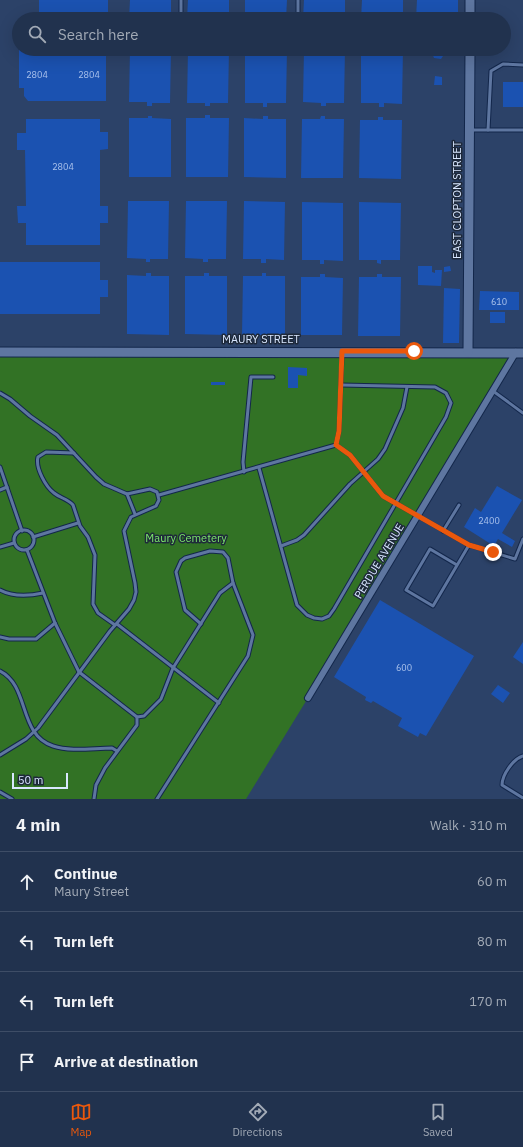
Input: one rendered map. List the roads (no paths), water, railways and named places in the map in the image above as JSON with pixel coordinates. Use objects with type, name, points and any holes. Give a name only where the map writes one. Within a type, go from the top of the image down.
[{"type":"street","points":[[470,0],[470,12]]},
{"type":"street","name":"EAST CLOPTON STREET","points":[[468,352],[470,56]]},
{"type":"street","name":"MAURY STREET","points":[[0,352],[519,352]]},
{"type":"street","name":"PERDUE AVENUE","points":[[308,698],[493,391],[519,352]]},
{"type":"lane","points":[[181,0],[181,12]]},
{"type":"lane","points":[[298,0],[298,12]]},
{"type":"lane","points":[[488,130],[491,70],[503,64],[523,65]]},
{"type":"lane","points":[[470,130],[523,130]]},
{"type":"lane","points":[[336,445],[339,431],[342,351]]},
{"type":"lane","points":[[244,472],[243,462],[251,376],[273,377]]},
{"type":"lane","points":[[259,468],[297,605],[307,615],[322,618],[328,616],[342,598],[395,503],[446,417],[451,403],[449,397],[441,389],[435,387],[341,385]]},
{"type":"lane","points":[[281,546],[297,540],[304,535],[350,484],[371,467],[385,449],[403,408],[407,387]]},
{"type":"lane","points":[[493,391],[523,413]]},
{"type":"lane","points":[[0,393],[57,435],[96,477],[115,490],[127,494],[150,489],[157,492],[159,495]]},
{"type":"lane","points":[[159,495],[259,468],[336,445]]},
{"type":"lane","points":[[336,445],[350,455],[383,496],[469,545],[516,559],[523,539]]},
{"type":"lane","points":[[74,453],[46,452],[38,457],[36,462],[51,491],[73,505],[78,523],[88,537],[95,555],[93,604],[98,614],[116,625],[219,703]]},
{"type":"lane","points":[[0,467],[22,531]]},
{"type":"lane","points":[[0,490],[7,486]]},
{"type":"lane","points":[[127,494],[136,514]]},
{"type":"lane","points":[[0,755],[33,732],[46,718],[79,672],[129,609],[136,592],[124,531],[127,523],[136,514],[156,506],[159,500],[159,495]]},
{"type":"lane","points":[[443,531],[459,505]]},
{"type":"lane","points":[[34,536],[78,523]]},
{"type":"lane","points":[[14,543],[15,537],[22,531],[28,531],[34,536]]},
{"type":"lane","points":[[14,543],[21,550],[27,550],[33,546],[34,536]]},
{"type":"lane","points":[[0,547],[14,543]]},
{"type":"lane","points":[[457,565],[430,549],[406,590],[433,606],[469,545]]},
{"type":"lane","points":[[27,550],[43,593],[79,672],[137,717],[144,716],[161,699],[173,668],[220,593],[233,583]]},
{"type":"lane","points":[[156,799],[248,656],[253,635],[233,583],[228,558],[223,552],[210,552],[185,558],[181,562],[176,572],[182,603],[185,610],[190,617],[201,624]]},
{"type":"lane","points":[[0,590],[22,595],[43,593]]},
{"type":"lane","points":[[0,637],[9,639],[36,639],[56,623]]},
{"type":"lane","points":[[0,671],[12,679],[33,732],[42,741],[54,747],[112,748],[117,751]]},
{"type":"lane","points":[[94,799],[100,777],[117,751],[137,725],[137,717]]},
{"type":"lane","points":[[523,756],[516,760],[502,780],[502,785],[523,798]]},
{"type":"lane","points":[[0,792],[12,799]]},
{"type":"park label","name":"Maury Cemetery","points":[[186,538]]}]
